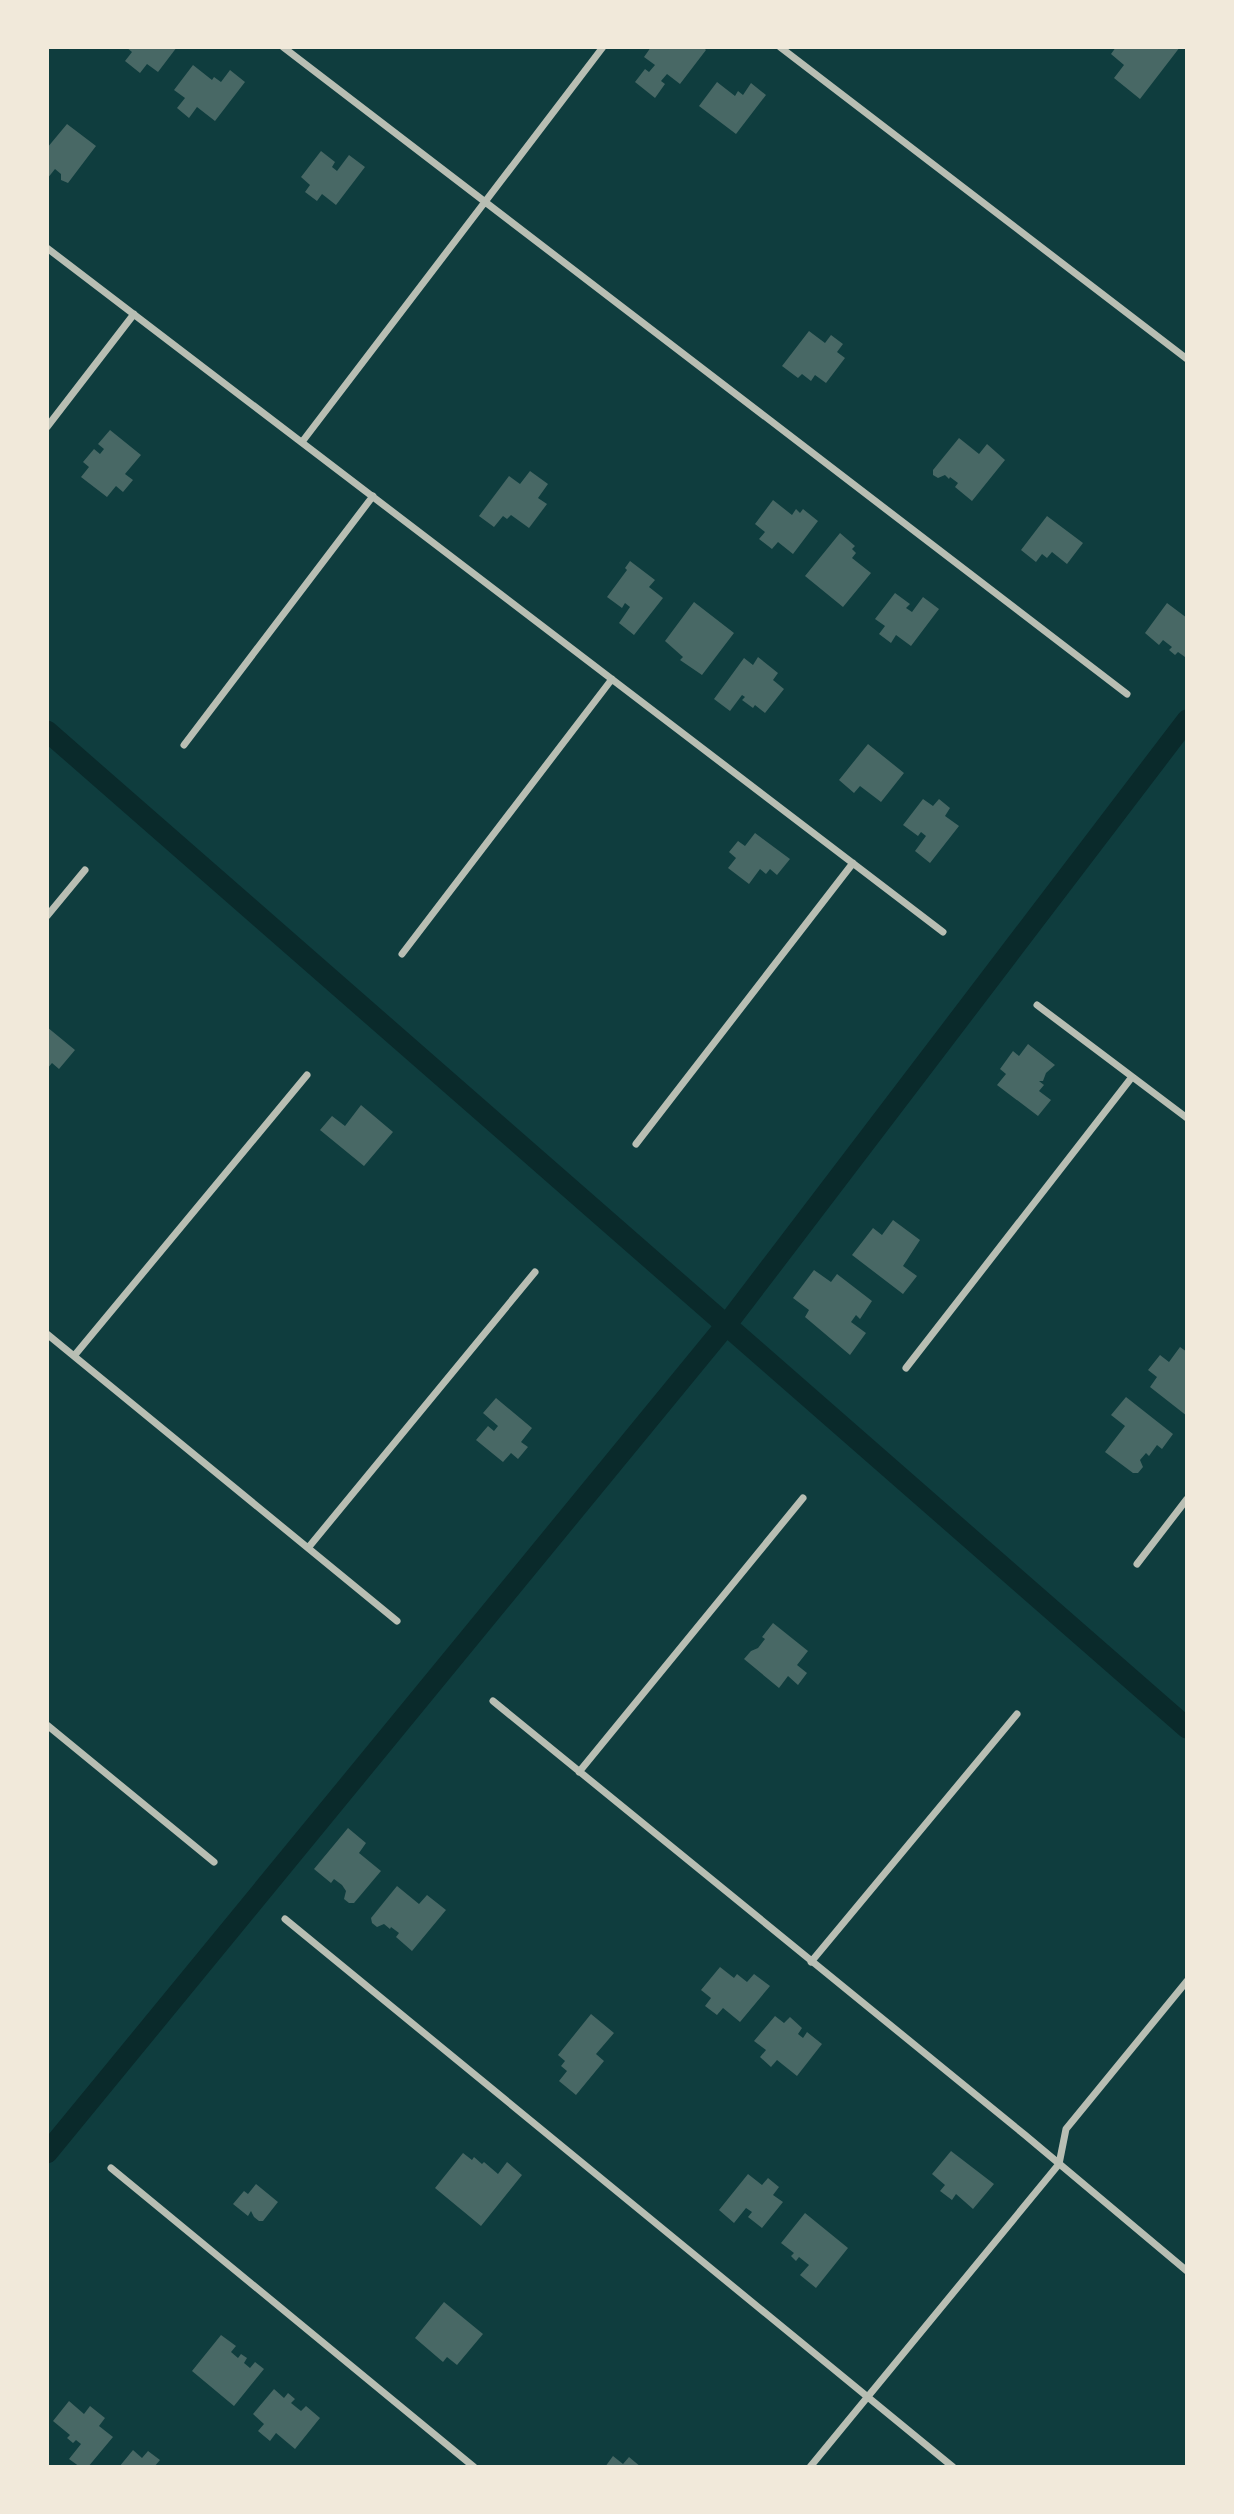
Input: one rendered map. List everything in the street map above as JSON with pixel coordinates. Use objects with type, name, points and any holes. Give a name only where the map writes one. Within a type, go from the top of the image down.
[{"type":"street","points":[[283,47],[1127,694]]},
{"type":"street","points":[[302,442],[603,47]]},
{"type":"street","points":[[780,47],[1187,359]]},
{"type":"street","points":[[47,248],[943,932]]},
{"type":"street","points":[[47,426],[134,314]]},
{"type":"street","points":[[184,745],[373,496]]},
{"type":"street","points":[[402,954],[612,679]]},
{"type":"street","points":[[636,1144],[853,863]]},
{"type":"street","points":[[47,916],[85,870]]},
{"type":"street","points":[[1037,1005],[1187,1118]]},
{"type":"street","points":[[74,1356],[307,1075]]},
{"type":"street","points":[[906,1368],[1132,1076]]},
{"type":"street","points":[[308,1548],[535,1272]]},
{"type":"street","points":[[47,1334],[397,1621]]},
{"type":"street","points":[[579,1772],[803,1498]]},
{"type":"street","points":[[1137,1564],[1187,1499]]},
{"type":"street","points":[[493,1700],[1187,2271]]},
{"type":"street","points":[[811,1962],[1017,1714]]},
{"type":"street","points":[[47,1725],[214,1862]]},
{"type":"street","points":[[285,1919],[953,2467]]},
{"type":"street","points":[[810,2467],[1059,2164],[1066,2129],[1187,1981]]},
{"type":"street","points":[[111,2168],[474,2467]]},
{"type":"building","points":[[126,47],[177,47],[158,72],[147,64],[140,73],[125,61],[132,52]]},
{"type":"building","points":[[651,47],[703,47],[706,50],[680,84],[667,74],[661,81],[665,84],[655,98],[635,82],[645,69],[649,72],[655,65],[644,57]]},
{"type":"building","points":[[1116,47],[1180,47],[1140,99],[1114,78],[1124,65],[1111,54]]},
{"type":"building","points":[[193,65],[212,80],[214,77],[221,82],[230,70],[245,82],[215,121],[197,107],[189,118],[177,108],[185,98],[174,90]]},
{"type":"building","points":[[717,82],[735,96],[738,91],[743,95],[751,83],[766,95],[736,134],[699,106]]},
{"type":"building","points":[[67,124],[96,146],[68,183],[61,180],[61,174],[55,169],[47,179],[47,148]]},
{"type":"building","points":[[321,151],[335,162],[332,167],[337,171],[349,155],[365,167],[336,205],[322,194],[317,201],[305,192],[310,185],[301,177]]},
{"type":"building","points":[[809,331],[825,343],[831,335],[843,344],[837,352],[845,358],[826,383],[815,375],[811,381],[802,374],[798,378],[782,366]]},
{"type":"building","points":[[110,430],[141,455],[125,474],[133,480],[123,492],[116,486],[107,497],[81,477],[89,467],[83,462],[94,449],[100,454],[104,449],[98,444]]},
{"type":"building","points":[[959,438],[979,454],[987,444],[1005,460],[972,501],[955,487],[958,483],[950,477],[949,479],[945,475],[938,478],[933,475],[933,470]]},
{"type":"building","points":[[530,471],[548,484],[538,498],[547,504],[529,528],[511,515],[507,519],[503,516],[494,527],[479,516],[509,476],[520,484]]},
{"type":"building","points":[[773,500],[792,515],[796,509],[800,513],[803,509],[818,521],[793,554],[778,542],[772,549],[759,539],[765,532],[755,524]]},
{"type":"building","points":[[1047,516],[1083,543],[1067,564],[1052,552],[1047,558],[1042,554],[1036,562],[1021,550]]},
{"type":"building","points":[[840,533],[855,546],[852,549],[856,553],[852,558],[871,573],[843,607],[805,576]]},
{"type":"building","points":[[630,561],[655,580],[649,587],[663,598],[634,635],[619,623],[630,607],[625,603],[622,608],[607,597],[627,570],[625,568]]},
{"type":"building","points":[[895,593],[910,604],[906,608],[912,612],[923,597],[939,609],[911,646],[896,635],[891,643],[879,634],[885,626],[875,619]]},
{"type":"building","points":[[694,602],[734,633],[702,675],[680,660],[683,657],[665,641]]},
{"type":"building","points":[[1167,603],[1187,618],[1185,657],[1178,652],[1175,655],[1169,650],[1172,647],[1163,640],[1159,645],[1145,633]]},
{"type":"building","points":[[758,657],[778,673],[773,680],[784,689],[765,713],[742,700],[745,697],[742,695],[730,711],[714,699],[744,658],[753,665]]},
{"type":"building","points":[[868,744],[904,773],[881,802],[860,786],[854,793],[839,780]]},
{"type":"building","points":[[923,799],[933,806],[939,799],[950,808],[945,816],[959,826],[930,863],[915,851],[926,836],[921,832],[918,836],[903,825]]},
{"type":"building","points":[[755,833],[790,859],[777,875],[770,869],[766,874],[760,869],[749,884],[728,868],[736,858],[729,852],[738,841],[745,846]]},
{"type":"building","points":[[47,1027],[75,1050],[59,1069],[52,1063],[47,1069]]},
{"type":"building","points":[[1028,1044],[1055,1065],[1046,1073],[1043,1081],[1039,1081],[1044,1085],[1039,1091],[1051,1100],[1038,1116],[997,1085],[1006,1074],[1000,1069],[1013,1051],[1019,1056]]},
{"type":"building","points":[[361,1105],[393,1132],[364,1166],[320,1130],[332,1116],[345,1126]]},
{"type":"building","points":[[893,1220],[920,1240],[903,1266],[917,1276],[903,1294],[852,1255],[873,1228],[882,1235]]},
{"type":"building","points":[[814,1270],[831,1282],[837,1274],[872,1301],[860,1319],[856,1315],[851,1322],[866,1333],[850,1355],[805,1317],[809,1310],[793,1298]]},
{"type":"building","points":[[1180,1347],[1187,1352],[1187,1416],[1150,1387],[1157,1377],[1148,1370],[1160,1355],[1169,1362]]},
{"type":"building","points":[[1126,1397],[1173,1434],[1162,1449],[1157,1445],[1149,1456],[1146,1453],[1140,1460],[1143,1467],[1138,1473],[1133,1473],[1105,1452],[1125,1426],[1111,1415]]},
{"type":"building","points":[[496,1398],[532,1428],[521,1442],[528,1447],[518,1459],[511,1453],[503,1462],[476,1440],[488,1426],[494,1431],[498,1426],[483,1413]]},
{"type":"building","points":[[773,1623],[808,1651],[797,1665],[807,1673],[798,1685],[788,1676],[779,1688],[744,1659],[758,1648],[765,1639],[762,1637]]},
{"type":"building","points":[[348,1828],[366,1843],[359,1853],[381,1871],[354,1903],[344,1899],[346,1891],[342,1885],[334,1879],[331,1883],[314,1869]]},
{"type":"building","points":[[397,1886],[419,1904],[427,1895],[446,1910],[412,1951],[396,1937],[399,1933],[391,1927],[390,1929],[384,1924],[377,1927],[372,1923],[371,1918]]},
{"type":"building","points":[[720,1967],[734,1978],[737,1974],[747,1982],[754,1974],[770,1986],[740,2022],[723,2008],[717,2015],[705,2006],[711,1998],[701,1990]]},
{"type":"building","points":[[591,2014],[614,2033],[596,2054],[604,2061],[576,2095],[559,2081],[567,2071],[561,2066],[565,2061],[558,2055]]},
{"type":"building","points":[[775,2016],[784,2023],[790,2017],[802,2028],[798,2034],[803,2038],[807,2032],[822,2044],[797,2076],[777,2060],[771,2067],[760,2057],[766,2050],[754,2041]]},
{"type":"building","points":[[951,2151],[994,2184],[973,2209],[956,2194],[952,2200],[940,2191],[945,2185],[932,2174]]},
{"type":"building","points":[[463,2153],[472,2160],[474,2157],[482,2164],[484,2162],[498,2174],[507,2162],[522,2175],[481,2226],[435,2188]]},
{"type":"building","points":[[748,2174],[762,2185],[768,2178],[779,2187],[773,2195],[783,2202],[762,2228],[748,2217],[752,2212],[746,2208],[734,2223],[719,2210]]},
{"type":"building","points":[[256,2184],[278,2202],[263,2221],[254,2217],[251,2211],[248,2216],[233,2204],[244,2191],[248,2194]]},
{"type":"building","points":[[805,2213],[848,2248],[816,2288],[800,2275],[809,2265],[799,2257],[796,2261],[791,2256],[794,2253],[781,2243]]},
{"type":"building","points":[[444,2302],[483,2334],[457,2365],[447,2357],[443,2362],[415,2338]]},
{"type":"building","points":[[221,2335],[236,2346],[231,2352],[238,2358],[241,2354],[247,2358],[244,2363],[250,2368],[255,2362],[264,2369],[234,2406],[192,2371]]},
{"type":"building","points":[[274,2389],[284,2398],[288,2393],[295,2399],[291,2403],[301,2411],[306,2406],[320,2418],[295,2449],[276,2433],[270,2441],[258,2431],[264,2424],[253,2414]]},
{"type":"building","points":[[69,2401],[84,2414],[90,2406],[105,2418],[99,2426],[113,2437],[88,2467],[80,2467],[69,2459],[81,2444],[76,2440],[73,2443],[67,2438],[70,2435],[53,2421]]},
{"type":"building","points":[[133,2450],[142,2458],[148,2451],[160,2460],[154,2467],[119,2467]]},
{"type":"building","points":[[613,2456],[623,2464],[629,2457],[641,2467],[605,2467]]},
{"type":"waterway","points":[[47,2153],[727,1324],[1187,720]]},
{"type":"waterway","points":[[47,731],[1187,1728]]}]
